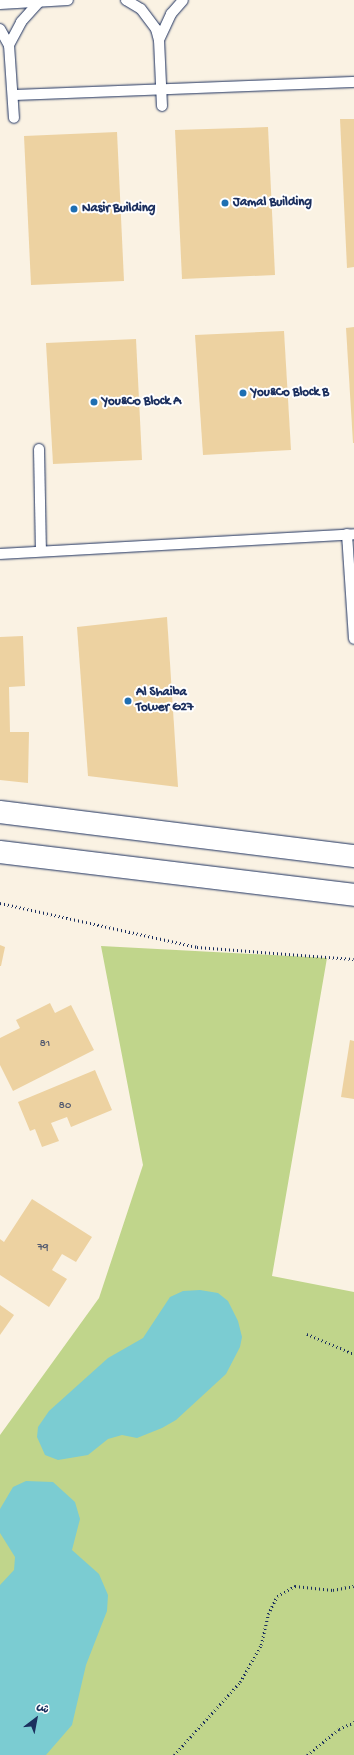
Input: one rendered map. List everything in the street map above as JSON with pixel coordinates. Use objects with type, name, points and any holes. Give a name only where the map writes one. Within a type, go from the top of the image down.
[{"type":"street","points":[[0,812],[354,856]]},
{"type":"street","points":[[0,852],[354,895]]},
{"type":"lane","points":[[0,4],[68,0]]},
{"type":"lane","points":[[126,0],[149,18],[159,40],[162,106]]},
{"type":"lane","points":[[159,40],[171,14],[183,0]]},
{"type":"lane","points":[[9,45],[21,22],[39,2]]},
{"type":"lane","points":[[0,29],[9,45],[14,118]]},
{"type":"lane","points":[[13,95],[354,82]]},
{"type":"lane","points":[[39,449],[41,551]]},
{"type":"lane","points":[[0,554],[351,534],[354,639]]},
{"type":"path","points":[[0,903],[197,946],[354,960]]},
{"type":"path","points":[[307,1334],[354,1354]]},
{"type":"path","points":[[174,1755],[240,1682],[261,1645],[268,1614],[277,1596],[296,1586],[333,1590],[354,1586]]},
{"type":"path","points":[[307,1755],[339,1729],[354,1722]]},
{"type":"green space","points":[[101,946],[327,958],[272,1276],[354,1292],[354,1755],[0,1755],[0,1435],[99,1298],[143,1165]]},
{"type":"water","points":[[200,1290],[218,1293],[228,1301],[238,1321],[242,1337],[240,1347],[226,1374],[176,1420],[162,1428],[137,1438],[122,1435],[108,1439],[88,1455],[58,1460],[45,1455],[37,1437],[38,1427],[49,1411],[108,1358],[143,1338],[170,1297],[183,1291]]},
{"type":"water","points":[[26,1481],[53,1482],[75,1502],[80,1519],[72,1550],[99,1574],[108,1595],[107,1611],[86,1665],[72,1725],[46,1755],[0,1755],[0,1585],[14,1570],[15,1557],[0,1533],[0,1509],[13,1487]]},
{"type":"building","points":[[340,119],[354,119],[354,267],[347,268]]},
{"type":"building","name":"Jamal Building","points":[[268,127],[275,275],[182,279],[175,130]]},
{"type":"building","name":"Nasir Building","points":[[117,132],[124,281],[31,285],[24,136]]},
{"type":"building","points":[[354,327],[354,443],[353,443],[346,328]]},
{"type":"building","name":"You&Co Block B","points":[[284,331],[291,450],[203,455],[195,335]]},
{"type":"building","name":"You&Co Block A","points":[[136,339],[142,460],[53,464],[46,343]]},
{"type":"building","name":"Al Shaiba Tower G27","points":[[167,617],[178,787],[88,776],[77,627]]},
{"type":"building","points":[[23,636],[25,686],[9,687],[10,732],[29,732],[28,783],[0,780],[0,637]]},
{"type":"building","points":[[0,945],[5,947],[1,966],[0,966]]},
{"type":"building","points":[[50,1003],[55,1013],[71,1005],[94,1050],[13,1091],[0,1065],[0,1038],[20,1028],[16,1020]]},
{"type":"building","points":[[350,1040],[354,1041],[354,1099],[341,1097]]},
{"type":"building","points":[[95,1070],[112,1110],[71,1127],[67,1117],[51,1123],[59,1141],[42,1147],[35,1129],[30,1131],[18,1102]]},
{"type":"building","points":[[32,1199],[92,1237],[76,1262],[62,1254],[52,1270],[67,1279],[49,1307],[0,1275],[0,1239],[4,1242]]},
{"type":"building","points":[[0,1305],[14,1315],[0,1335]]},
{"type":"place","name":"Jamal Building","points":[[225,203]]},
{"type":"place","name":"Nasir Building","points":[[74,209]]},
{"type":"place","name":"You&Co Block B","points":[[243,393]]},
{"type":"place","name":"You&Co Block A","points":[[94,402]]},
{"type":"place","name":"Al Shaiba Tower G27","points":[[128,701]]}]
